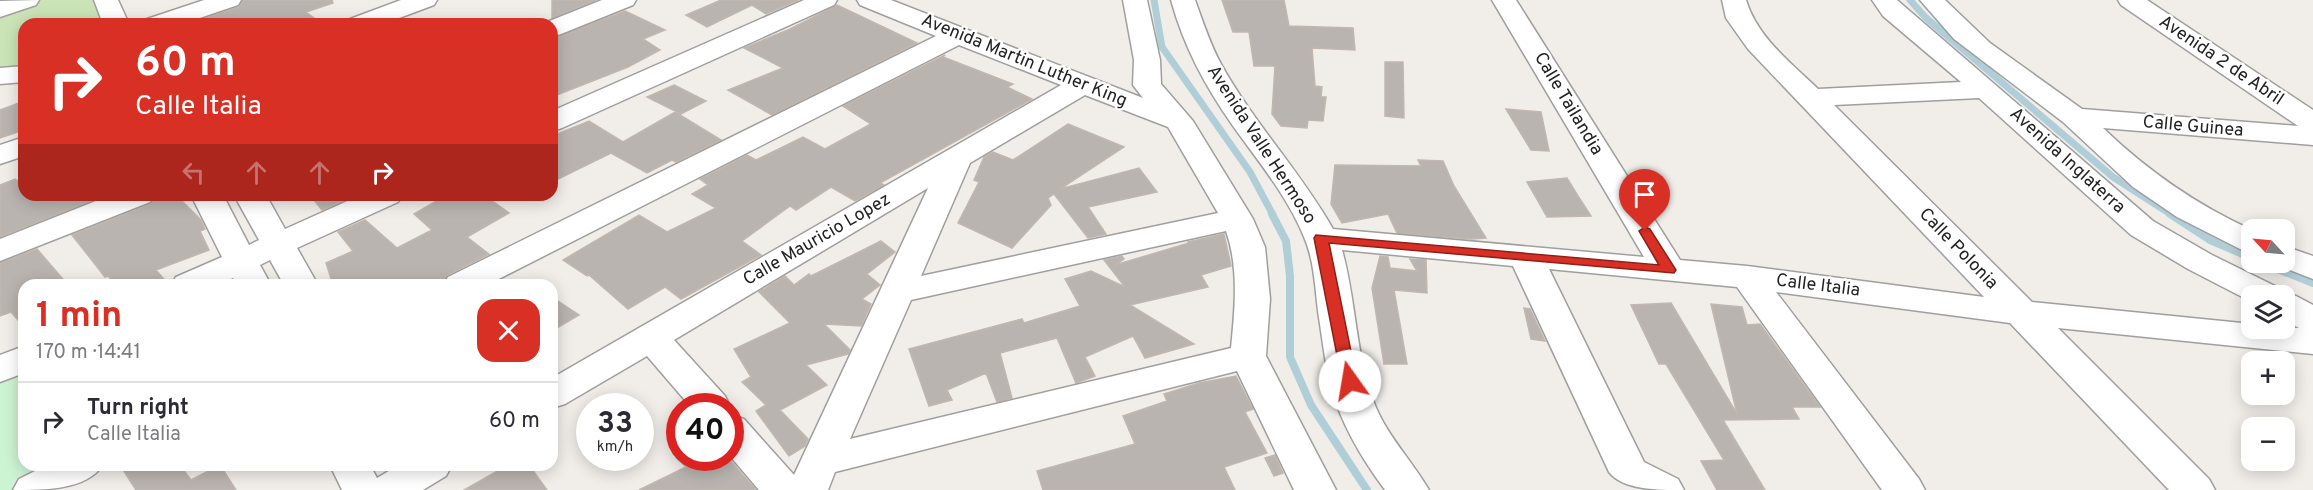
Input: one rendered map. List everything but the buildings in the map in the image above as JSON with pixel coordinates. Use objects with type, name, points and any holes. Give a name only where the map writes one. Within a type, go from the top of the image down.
[{"type":"street","points":[[0,9],[27,0]]},
{"type":"street","points":[[106,0],[114,18]]},
{"type":"street","points":[[145,0],[154,18]]},
{"type":"street","points":[[175,18],[229,0]]},
{"type":"street","points":[[375,18],[425,0]]},
{"type":"street","points":[[558,27],[624,0]]},
{"type":"street","points":[[558,119],[825,0]]},
{"type":"street","name":"Avenida Martin Luther King","points":[[869,0],[1179,121]]},
{"type":"street","points":[[1135,0],[1147,60],[1147,85],[1179,121],[1238,219],[1248,247],[1253,299],[1248,356],[1315,490]]},
{"type":"street","name":"Avenida Valle Hermoso","points":[[1183,0],[1197,42],[1211,73],[1304,205],[1321,238],[1345,366],[1358,412],[1394,472],[1408,490]]},
{"type":"street","name":"Calle Tailandia","points":[[1504,0],[1669,270]]},
{"type":"street","name":"Calle Polonia","points":[[1734,0],[1739,18],[1758,43],[2194,490]]},
{"type":"street","name":"Avenida Inglaterra","points":[[1884,0],[1892,11],[1986,89],[2142,228],[2245,285]]},
{"type":"street","name":"Avenida Inglaterra","points":[[1932,0],[1971,40],[2074,117],[2130,171],[2205,219],[2241,237]]},
{"type":"street","name":"Avenida 2 de Abril","points":[[2130,0],[2313,123]]},
{"type":"street","points":[[472,279],[958,34]]},
{"type":"street","points":[[0,76],[18,74]]},
{"type":"street","name":"Calle Mauricio Lopez","points":[[558,391],[1082,85]]},
{"type":"street","points":[[1813,98],[1986,89]]},
{"type":"street","name":"Calle Guinea","points":[[2074,117],[2313,136]]},
{"type":"street","points":[[0,155],[18,149]]},
{"type":"street","points":[[815,475],[957,159]]},
{"type":"street","points":[[0,251],[124,201]]},
{"type":"street","points":[[210,201],[247,273]]},
{"type":"street","points":[[253,201],[297,279]]},
{"type":"street","points":[[218,279],[247,273],[277,244],[374,201]]},
{"type":"street","points":[[896,292],[1238,219]]},
{"type":"street","name":"Calle Italia","points":[[1321,238],[1747,277],[2021,313],[2313,342]]},
{"type":"street","points":[[1526,257],[1629,472],[1664,490]]},
{"type":"street","points":[[2295,261],[2313,268]]},
{"type":"street","points":[[1747,277],[1904,490]]},
{"type":"street","points":[[2295,310],[2313,321]]},
{"type":"street","points":[[651,337],[700,393]]},
{"type":"street","points":[[815,475],[1248,356]]},
{"type":"street","points":[[0,369],[18,361]]},
{"type":"street","points":[[744,445],[783,490]]},
{"type":"street","points":[[34,490],[71,471]]},
{"type":"street","points":[[353,471],[363,490]]},
{"type":"green space","points":[[22,0],[106,0],[115,18],[18,18],[18,67],[0,69],[0,7]]},
{"type":"green space","points":[[18,369],[18,471],[56,471],[18,490],[0,490],[0,377]]},
{"type":"waterway","points":[[1154,0],[1162,47],[1250,172],[1273,215]]},
{"type":"waterway","points":[[1910,0],[1925,17],[2113,177],[2172,215]]},
{"type":"waterway","points":[[1272,214],[1286,241],[1290,276],[1290,357],[1311,405],[1367,490]]},
{"type":"waterway","points":[[2170,214],[2210,240],[2241,253]]},
{"type":"waterway","points":[[2288,273],[2313,283]]},
{"type":"route","points":[[1350,381],[1345,366],[1321,238],[1669,270],[1645,231]]}]
